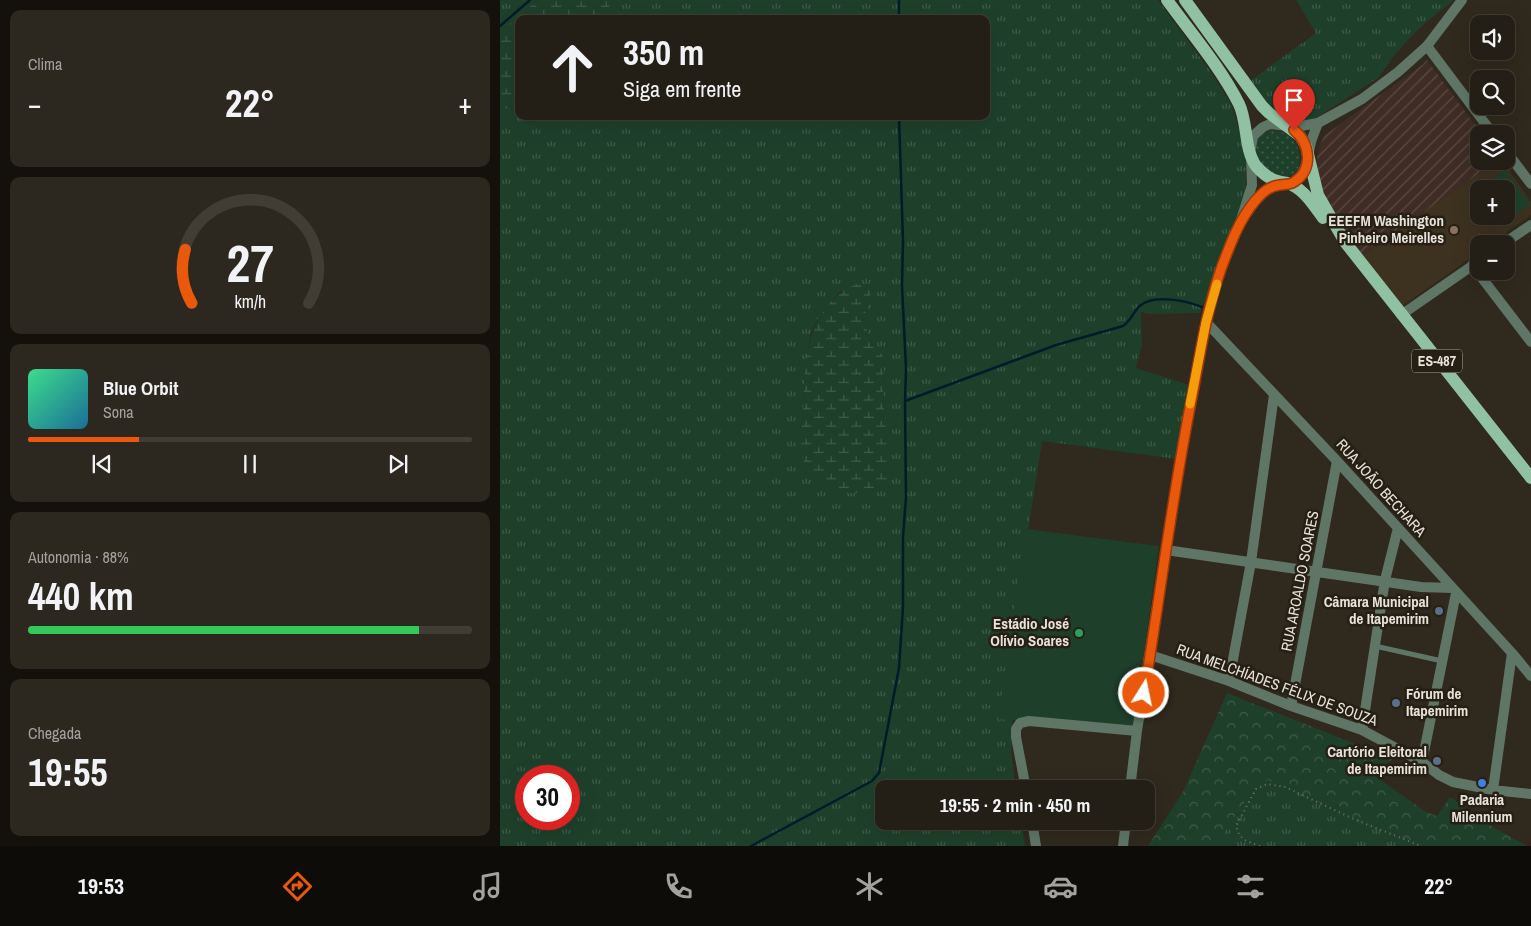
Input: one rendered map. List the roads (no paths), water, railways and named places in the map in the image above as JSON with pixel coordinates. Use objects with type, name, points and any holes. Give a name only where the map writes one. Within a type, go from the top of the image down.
[{"type":"main road","points":[[1167,0],[1239,104],[1246,128],[1250,157]]},
{"type":"main road","name":"ES-487","points":[[1185,0],[1262,106],[1298,134],[1304,141],[1318,195],[1345,242]]},
{"type":"main road","name":"ES-487","points":[[1250,157],[1266,176],[1291,184],[1305,195],[1345,242],[1531,478]]},
{"type":"street","points":[[1131,780],[1137,732],[1186,425],[1206,322],[1219,274],[1240,223],[1252,185],[1251,140],[1256,133],[1270,124],[1300,127],[1318,123],[1380,86],[1427,46],[1462,0]]},
{"type":"street","points":[[1427,46],[1486,125]]},
{"type":"street","points":[[1240,223],[1254,202],[1266,190],[1273,186],[1291,184],[1303,173],[1318,123]]},
{"type":"street","points":[[1515,163],[1531,184]]},
{"type":"street","points":[[1515,236],[1531,225]]},
{"type":"street","points":[[1402,314],[1470,266]]},
{"type":"street","points":[[1487,280],[1531,342]]},
{"type":"street","name":"RUA JOÃO BECHARA","points":[[1206,322],[1338,460],[1531,676]]},
{"type":"street","points":[[1229,681],[1251,562],[1274,395]]},
{"type":"street","name":"RUA AROALDO SOARES","points":[[1291,706],[1338,460]]},
{"type":"street","points":[[1362,730],[1385,580],[1398,528]]},
{"type":"street","points":[[1166,550],[1454,591],[1443,661],[1422,762]]},
{"type":"street","points":[[1493,790],[1512,653]]},
{"type":"street","name":"RUA MELCHÍADES FÉLIX DE SOUZA","points":[[1150,655],[1229,681],[1291,706],[1362,730],[1422,762],[1439,775],[1454,782],[1493,790],[1531,794]]},
{"type":"street","points":[[1024,780],[1016,737],[1018,725],[1022,722],[1029,721],[1137,732]]},
{"type":"street","points":[[1033,830],[1036,846]]},
{"type":"street","points":[[1122,846],[1125,830]]},
{"type":"lane","points":[[1375,646],[1443,661]]},
{"type":"waterway","points":[[500,26],[530,0]]},
{"type":"waterway","points":[[899,0],[899,15]]},
{"type":"waterway","points":[[751,846],[872,781],[879,773],[899,668],[903,607],[903,537],[906,497],[906,369],[902,285],[903,241],[899,120]]},
{"type":"waterway","points":[[905,401],[1056,345],[1123,326],[1138,307],[1147,302],[1162,299],[1202,307]]},
{"type":"place","name":"EEEFM Washington Pinheiro Meirelles","points":[[1454,230]]},
{"type":"place","name":"Câmara Municipal de Itapemirim","points":[[1439,611]]},
{"type":"place","name":"Estádio José Olívio Soares","points":[[1079,633]]},
{"type":"place","name":"Fórum de Itapemirim","points":[[1396,703]]},
{"type":"place","name":"Cartório Eleitoral de Itapemirim","points":[[1437,761]]},
{"type":"place","name":"Padaria Milennium","points":[[1482,783]]}]
